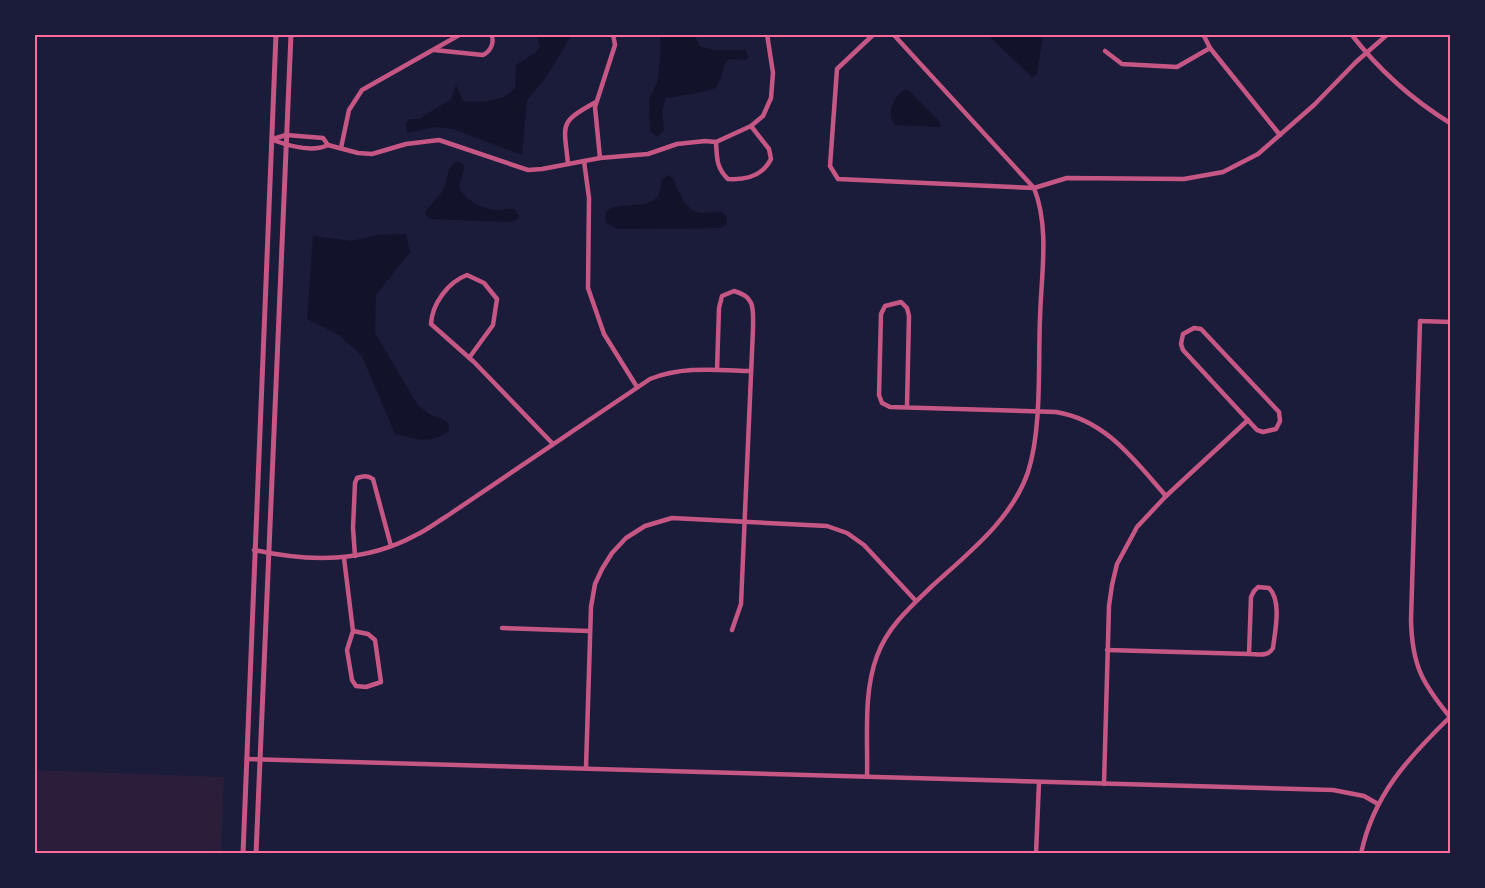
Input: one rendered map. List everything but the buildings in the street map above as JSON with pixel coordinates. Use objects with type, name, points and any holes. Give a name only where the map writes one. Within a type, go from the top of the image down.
[{"type":"street","points":[[243,854],[276,34]]},
{"type":"street","points":[[256,854],[291,34]]},
{"type":"street","points":[[341,148],[349,110],[362,90],[461,34]]},
{"type":"street","points":[[434,50],[483,55],[491,47],[493,40],[491,34]]},
{"type":"street","points":[[600,158],[595,107],[615,45],[613,34]]},
{"type":"street","points":[[273,139],[286,145],[322,148],[328,145],[358,153],[372,154],[406,144],[439,140],[528,170],[584,160],[648,154],[677,144],[716,142],[751,126],[763,116],[771,98],[773,73],[767,34]]},
{"type":"street","points":[[874,34],[837,69],[830,166],[838,178],[1034,188],[1067,178],[1184,179],[1223,172],[1258,154],[1388,34]]},
{"type":"street","points":[[867,777],[870,691],[872,673],[878,654],[896,622],[970,552],[1005,515],[1028,472],[1037,411],[1043,224],[1041,204],[1034,188],[893,34]]},
{"type":"street","points":[[1203,34],[1210,48],[1280,135]]},
{"type":"street","points":[[1351,34],[1397,84],[1450,123]]},
{"type":"street","points":[[1105,51],[1122,64],[1177,67],[1210,48]]},
{"type":"street","points":[[568,164],[565,128],[567,121],[596,102]]},
{"type":"street","points":[[716,142],[717,162],[721,172],[728,179],[751,176],[766,168],[771,159],[769,149],[751,126]]},
{"type":"street","points":[[273,139],[286,135],[323,138],[328,145]]},
{"type":"street","points":[[584,160],[589,198],[588,288],[604,334],[637,387]]},
{"type":"street","points":[[470,358],[493,325],[496,299],[484,283],[467,275],[460,278],[445,292],[432,312],[431,324],[470,358],[553,444]]},
{"type":"street","points":[[717,370],[719,308],[722,296],[734,291],[746,294],[753,307],[751,371],[741,604],[732,630]]},
{"type":"street","points":[[907,406],[909,316],[907,308],[901,302],[885,306],[881,314],[879,395],[882,403],[890,407],[1070,414],[1102,429],[1116,441],[1166,496]]},
{"type":"street","points":[[1361,854],[1378,804],[1393,779],[1413,753],[1450,717],[1421,677],[1414,658],[1412,639],[1420,321],[1450,322]]},
{"type":"street","points":[[1201,329],[1279,412],[1280,421],[1276,429],[1263,432],[1257,430],[1248,420],[1183,350],[1181,344],[1183,334],[1188,330],[1201,329]]},
{"type":"street","points":[[255,550],[288,557],[344,558],[391,546],[415,536],[637,387],[667,372],[686,369],[751,371]]},
{"type":"street","points":[[1104,784],[1107,650],[1112,585],[1118,564],[1137,527],[1166,496],[1248,420]]},
{"type":"street","points":[[355,556],[353,528],[355,483],[357,478],[362,476],[369,476],[373,479],[391,546]]},
{"type":"street","points":[[586,768],[589,631],[595,584],[612,553],[626,538],[645,526],[672,518],[827,526],[847,533],[864,545],[916,601]]},
{"type":"street","points":[[344,558],[353,631],[347,650],[352,680],[356,686],[366,687],[381,682],[375,640],[368,634],[353,631]]},
{"type":"street","points":[[1107,650],[1250,654],[1271,652],[1276,600],[1269,588],[1258,587],[1251,597],[1250,654]]},
{"type":"street","points":[[502,628],[589,631]]},
{"type":"street","points":[[247,759],[1333,790],[1364,796],[1378,804]]},
{"type":"street","points":[[1036,854],[1039,782]]},
{"type":"shaded area","points":[[537,35],[572,35],[544,80],[527,100],[522,155],[453,129],[435,127],[408,133],[406,123],[410,119],[419,119],[451,99],[456,85],[463,101],[498,99],[510,93],[515,88],[516,65],[540,47]]},
{"type":"shaded area","points":[[660,35],[695,35],[699,46],[713,50],[745,50],[749,57],[746,60],[726,61],[720,81],[713,89],[666,98],[662,110],[664,131],[657,137],[650,131],[649,99],[657,83],[661,49]]},
{"type":"shaded area","points":[[988,35],[1043,35],[1037,74],[1032,77]]},
{"type":"shaded area","points":[[907,89],[939,121],[941,127],[895,125],[891,115],[892,104],[902,91]]},
{"type":"shaded area","points":[[457,161],[463,164],[464,169],[459,186],[464,195],[490,209],[515,209],[519,216],[518,219],[511,222],[427,217],[425,213],[443,190],[449,171]]},
{"type":"shaded area","points":[[669,175],[673,178],[687,205],[697,212],[722,212],[727,217],[726,225],[720,228],[618,229],[606,223],[605,213],[611,209],[654,200],[660,192],[662,179]]},
{"type":"shaded area","points":[[406,234],[410,252],[376,295],[375,333],[417,404],[429,414],[449,424],[449,431],[429,439],[395,434],[362,356],[339,335],[307,319],[313,236],[351,241],[378,235]]},
{"type":"shaded area","points":[[35,770],[224,777],[221,853],[35,853]]}]
